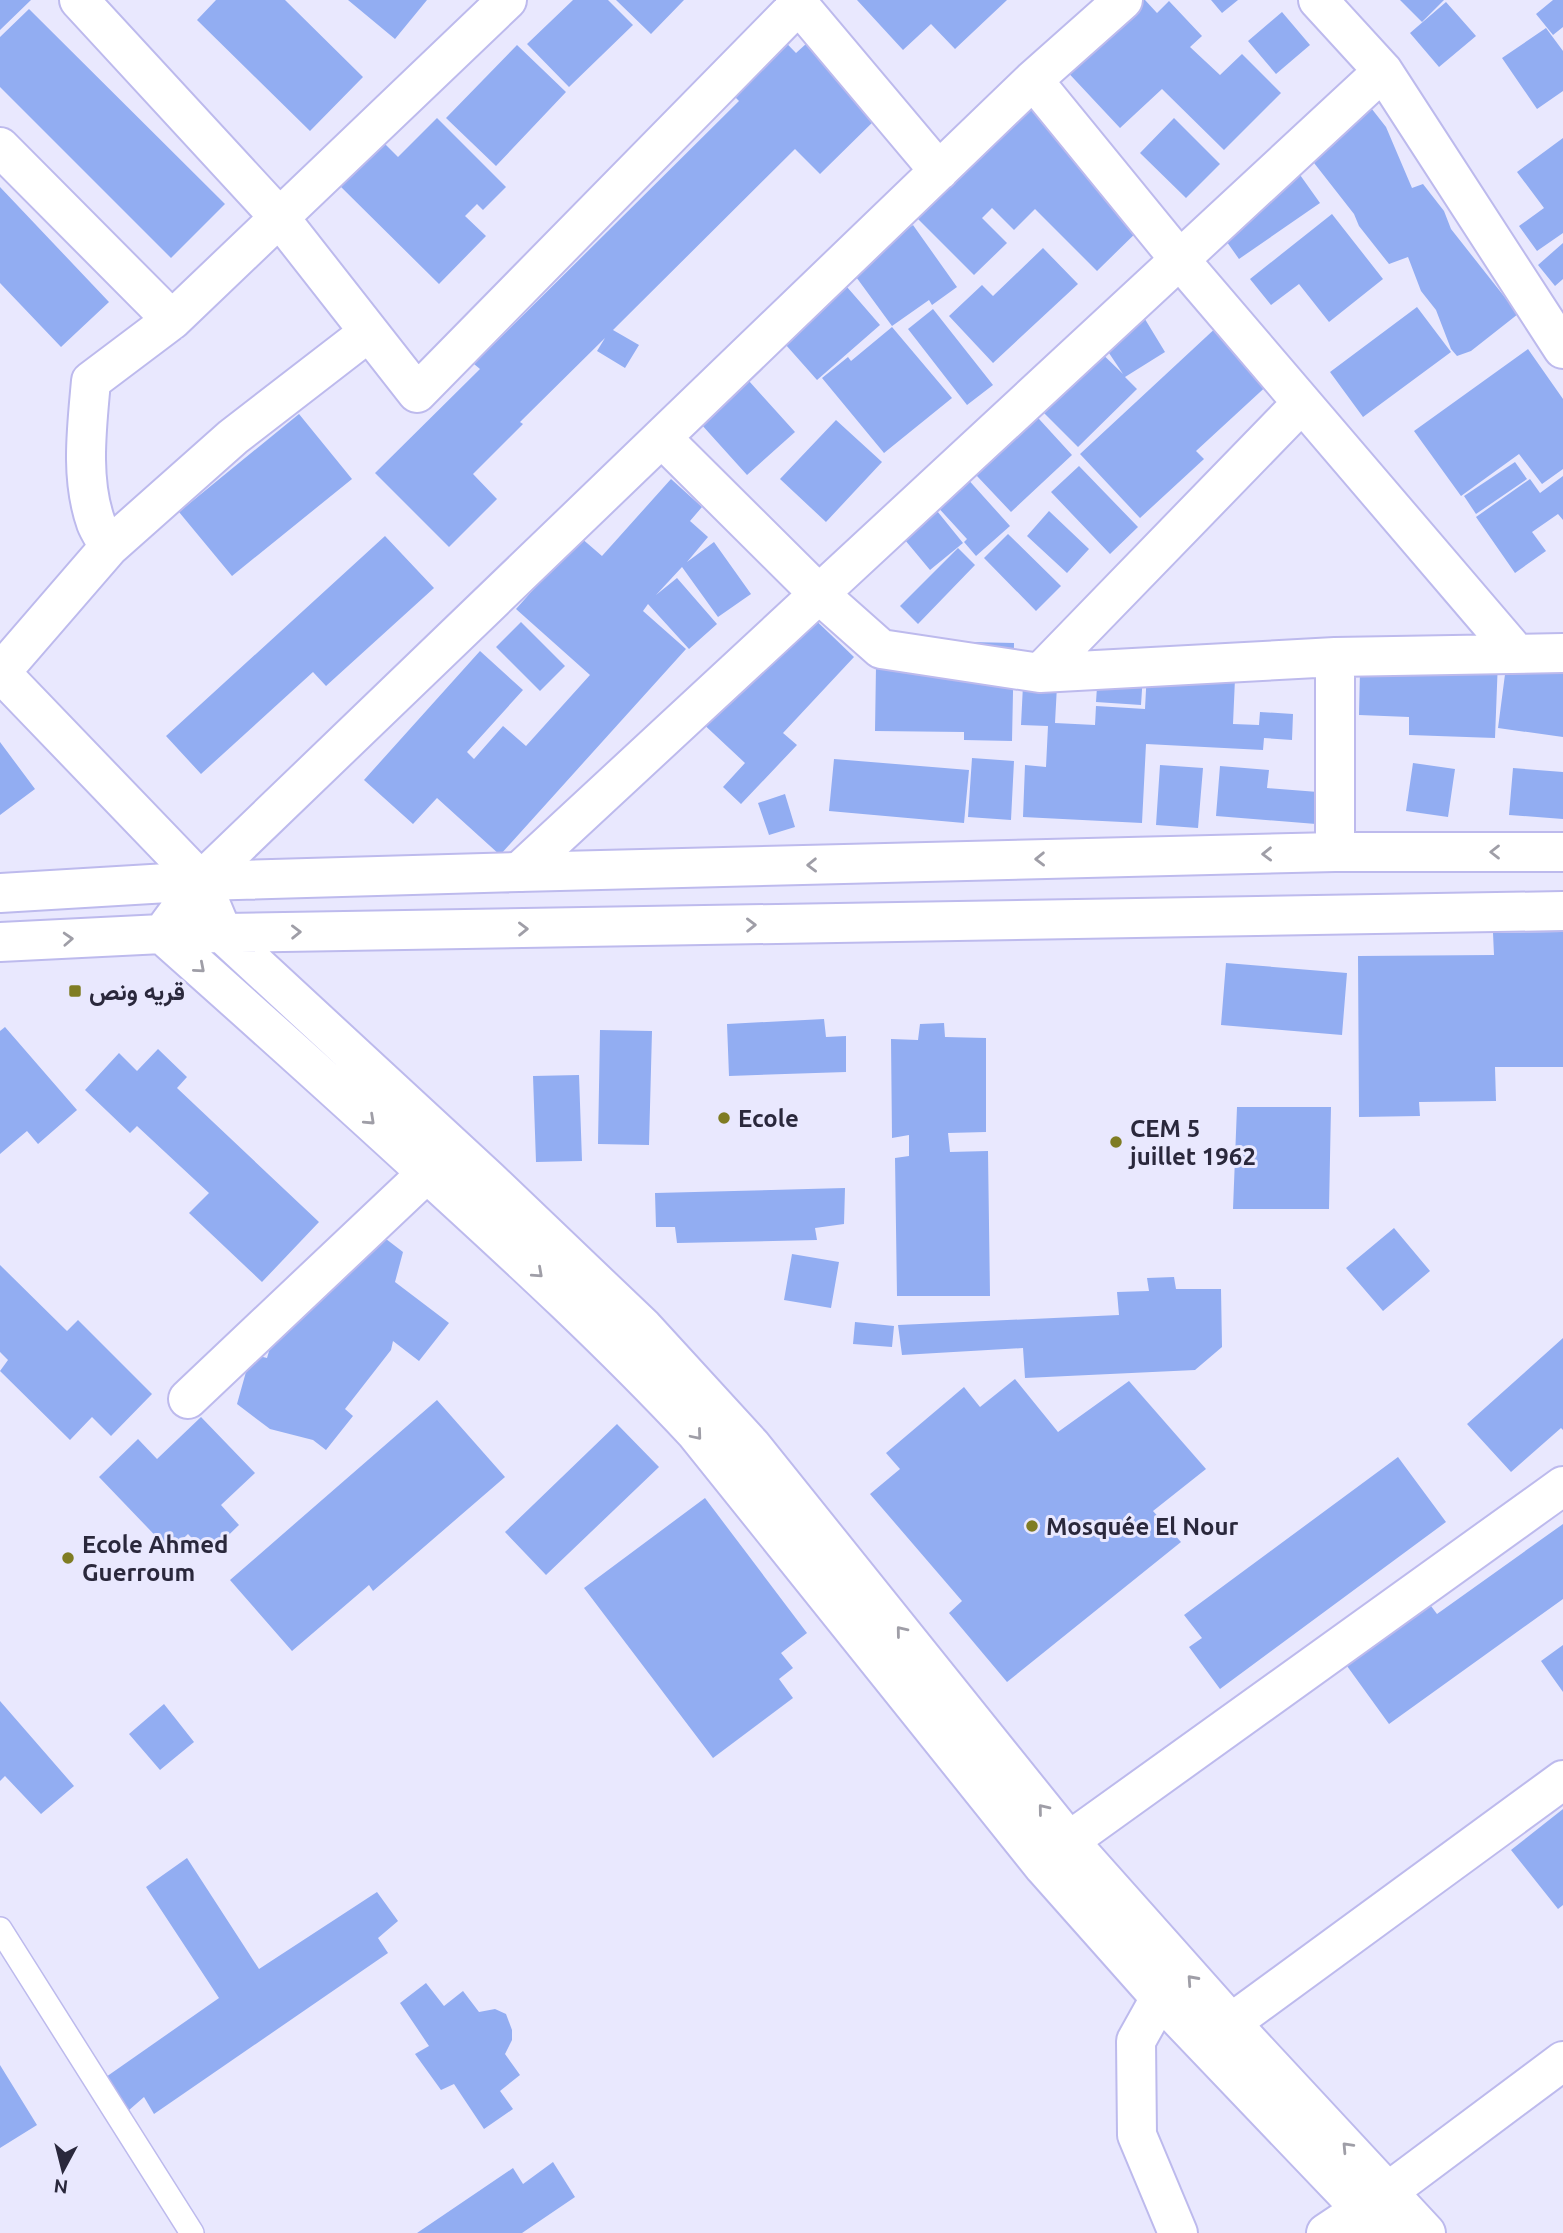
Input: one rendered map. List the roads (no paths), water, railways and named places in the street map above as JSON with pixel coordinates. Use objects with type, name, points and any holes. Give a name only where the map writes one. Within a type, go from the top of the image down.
[{"type":"street","points":[[79,0],[279,217],[417,393],[796,2],[939,171]]},
{"type":"street","points":[[109,547],[96,523],[88,485],[86,445],[91,381],[172,320],[507,0]]},
{"type":"street","points":[[162,934],[201,881],[1033,80],[1123,0]]},
{"type":"street","points":[[1318,0],[1383,71],[1563,349]]},
{"type":"street","points":[[519,872],[1383,71]]},
{"type":"street","points":[[1033,80],[1180,260],[1517,654]]},
{"type":"street","points":[[0,147],[172,320]]},
{"type":"street","points":[[369,332],[233,437],[109,547],[0,672],[201,881],[223,934],[489,1180],[642,1327],[751,1445],[1069,1841],[1231,2023],[1378,2211]]},
{"type":"street","points":[[1040,673],[1302,403]]},
{"type":"street","points":[[662,438],[820,594],[881,649],[1040,673],[1335,657],[1563,653]]},
{"type":"street","points":[[1335,657],[1335,852]]},
{"type":"street","points":[[0,893],[201,881],[519,872],[1335,852],[1563,852]]},
{"type":"street","points":[[0,942],[162,934],[1563,911]]},
{"type":"street","points":[[162,934],[548,1283],[635,1368],[696,1433],[1044,1867],[1160,1998],[1378,2211],[1426,2233]]},
{"type":"street","points":[[188,1399],[427,1173]]},
{"type":"street","points":[[1069,1841],[1563,1486]]},
{"type":"street","points":[[1231,2023],[1563,1780]]},
{"type":"street","points":[[1160,1998],[1136,2041],[1137,2136],[1178,2233]]},
{"type":"street","points":[[1326,2233],[1378,2211],[1563,2061]]},
{"type":"lane","points":[[0,1929],[192,2233]]},
{"type":"place","name":"قريه ونص","points":[[75,991]]},
{"type":"place","name":"Ecole","points":[[724,1118]]},
{"type":"place","name":"CEM 5 juillet 1962","points":[[1116,1142]]},
{"type":"place","name":"Mosquée El Nour","points":[[1032,1526]]},
{"type":"place","name":"Ecole Ahmed Guerroum","points":[[68,1558]]}]
